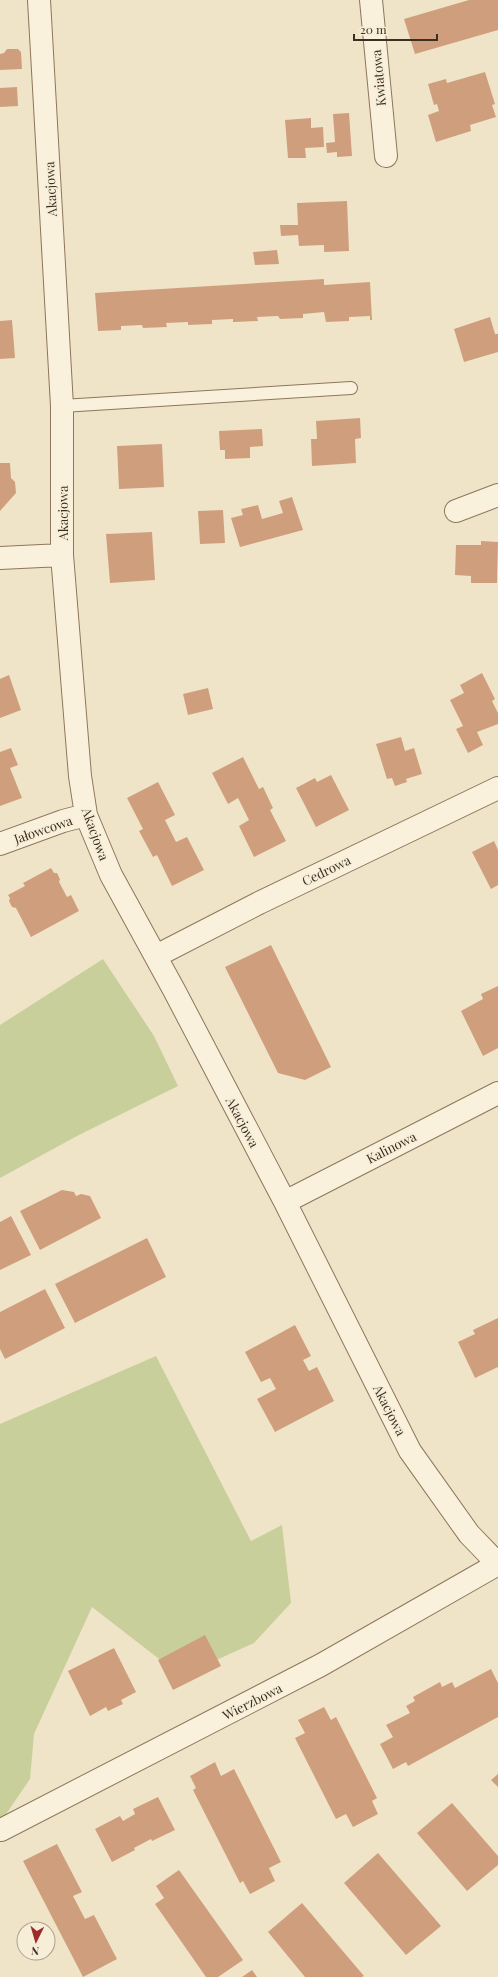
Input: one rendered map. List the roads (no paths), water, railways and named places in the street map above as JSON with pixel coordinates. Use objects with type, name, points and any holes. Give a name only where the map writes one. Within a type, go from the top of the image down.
[{"type":"street","name":"Akacjowa","points":[[40,0],[62,406],[62,555],[80,776],[86,815],[111,875],[156,956],[285,1202],[410,1451],[469,1534],[498,1564]]},
{"type":"street","name":"Kwiatowa","points":[[371,0],[386,156]]},
{"type":"street","points":[[456,511],[498,496]]},
{"type":"street","points":[[0,558],[62,555]]},
{"type":"street","name":"Cedrowa","points":[[156,956],[259,903],[498,788]]},
{"type":"street","name":"Jałowcowa","points":[[0,844],[63,821],[86,815]]},
{"type":"street","name":"Kalinowa","points":[[285,1202],[498,1093]]},
{"type":"street","name":"Wierzbowa","points":[[1,1830],[321,1666],[498,1564]]},
{"type":"lane","points":[[62,406],[351,388]]}]
